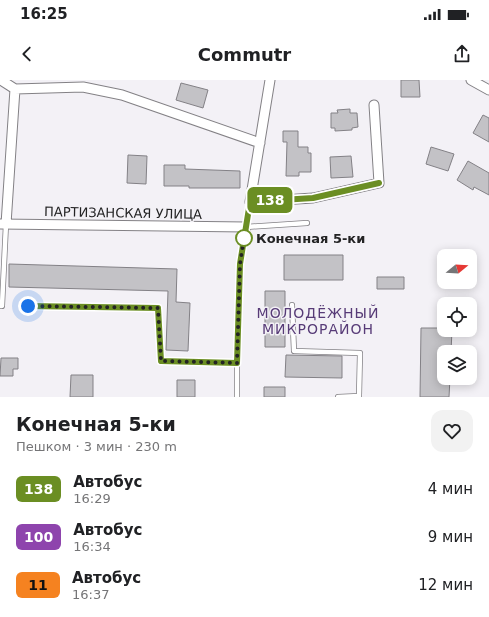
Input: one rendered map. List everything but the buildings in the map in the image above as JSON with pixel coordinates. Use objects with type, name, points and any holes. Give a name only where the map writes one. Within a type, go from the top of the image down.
[{"type":"street","points":[[1,80],[15,89],[83,87],[114,94],[260,143]]},
{"type":"street","points":[[270,80],[250,202],[313,198],[379,183],[374,105]]},
{"type":"street","points":[[471,80],[489,90]]},
{"type":"street","points":[[3,224],[15,89]]},
{"type":"street","name":"ПАРТИЗАНСКАЯ УЛИЦА","points":[[3,224],[246,227]]},
{"type":"lane","points":[[237,397],[240,264],[250,202]]},
{"type":"lane","points":[[246,227],[307,223]]},
{"type":"lane","points":[[0,306],[2,306],[3,224]]},
{"type":"lane","points":[[292,305],[294,351],[360,353],[359,397],[338,397]]},
{"type":"lane","points":[[28,306],[158,308],[161,361],[237,363]]},
{"type":"bus line","name":"138","points":[[28,306],[158,308],[161,361],[237,363],[240,264],[250,202],[313,198],[379,183]]},
{"type":"place","name":"Конечная 5-ки","points":[[244,238]]},
{"type":"district","name":"МОЛОДЁЖНЫЙ МИКРОРАЙОН","points":[[318,322]]},
{"type":"route","points":[[28,306],[158,308],[161,361],[237,363],[240,264],[244,238]]}]
